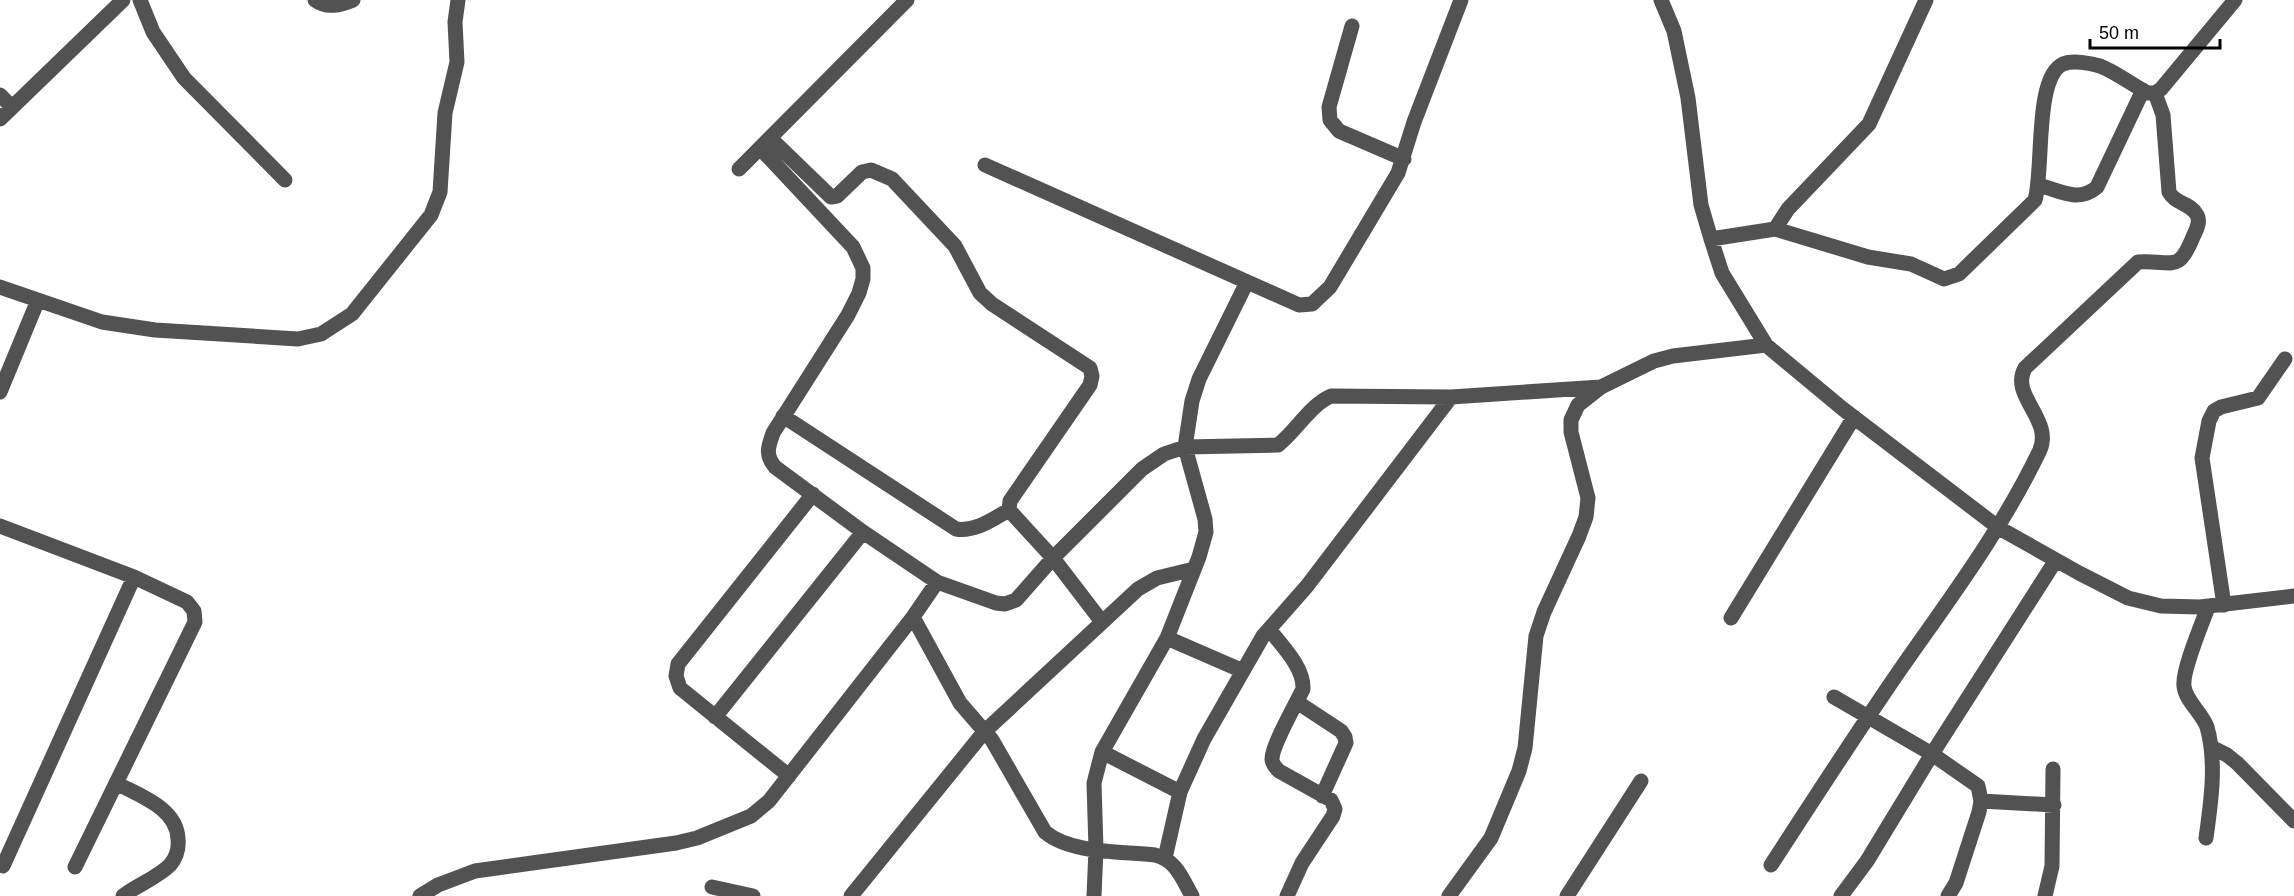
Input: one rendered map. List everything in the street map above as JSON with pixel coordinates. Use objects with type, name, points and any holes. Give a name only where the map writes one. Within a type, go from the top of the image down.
[{"type":"street","points":[[0,119],[123,0]]},
{"type":"street","points":[[140,0],[153,32],[184,78],[285,180]]},
{"type":"street","points":[[315,0],[319,3],[338,6],[353,0]]},
{"type":"street","points":[[0,287],[102,322],[155,330],[298,339],[321,334],[352,314],[431,215],[440,192],[445,113],[458,62],[455,21],[458,0]]},
{"type":"street","points":[[739,169],[907,0]]},
{"type":"street","points":[[985,165],[1299,305],[1312,304],[1330,287],[1398,172],[1414,122],[1461,0]]},
{"type":"street","points":[[1661,0],[1674,31],[1688,98],[1701,205],[1711,239],[1722,273],[1766,345],[1854,417],[1998,528],[2128,598],[2161,606],[2208,607],[2294,596]]},
{"type":"street","points":[[1775,228],[1788,208],[1869,124],[1926,0]]},
{"type":"street","points":[[2039,185],[2080,197],[2089,195],[2097,187],[2149,92],[2161,89],[2235,0]]},
{"type":"street","points":[[1352,26],[1329,107],[1330,120],[1339,131],[1404,159]]},
{"type":"street","points":[[1711,239],[1775,228],[1868,257],[1911,264],[1944,279],[1959,274],[2035,200],[2039,185],[2047,87],[2052,75],[2063,64],[2076,62],[2100,66],[2149,92],[2163,115],[2169,192],[2172,198],[2191,208],[2199,222],[2185,257],[2176,263],[2138,262],[2025,368],[2020,376],[2021,387],[2040,422],[2041,449],[1998,528],[1868,717],[1771,865]]},
{"type":"street","points":[[0,95],[12,107]]},
{"type":"street","points":[[765,143],[853,247],[863,268],[859,293],[848,315],[773,433],[767,449],[769,459],[775,467],[863,532],[937,582],[1005,604],[1016,600],[1053,558],[1142,469],[1164,454],[1185,447],[1278,445],[1290,436],[1319,401],[1331,396],[1452,397],[1601,387]]},
{"type":"street","points":[[765,143],[831,197],[837,196],[862,172],[871,170],[892,179],[955,246],[980,293],[992,304],[1090,368],[1092,376],[1090,385],[1010,501],[1010,510],[1053,558],[1102,622]]},
{"type":"street","points":[[1094,896],[1096,849],[1094,783],[1102,752],[1167,638],[1206,532],[1205,519],[1185,447],[1192,401],[1199,379],[1247,282]]},
{"type":"street","points":[[0,392],[38,300]]},
{"type":"street","points":[[1449,896],[1491,838],[1519,771],[1525,748],[1536,636],[1544,612],[1580,536],[1586,517],[1588,498],[1571,432],[1571,420],[1578,405],[1601,387],[1654,361],[1766,345]]},
{"type":"street","points":[[2224,604],[2202,458],[2209,421],[2214,411],[2221,407],[2258,398],[2285,359]]},
{"type":"street","points":[[1165,858],[1180,792],[1204,739],[1263,636],[1307,586],[1452,397]]},
{"type":"street","points":[[783,416],[956,529],[966,531],[978,527],[1010,510]]},
{"type":"street","points":[[1731,618],[1854,417]]},
{"type":"street","points":[[789,776],[680,688],[676,676],[678,664],[813,494]]},
{"type":"street","points":[[0,526],[134,577],[188,602],[194,611],[195,622],[75,867]]},
{"type":"street","points":[[716,717],[863,532]]},
{"type":"street","points":[[1841,896],[1867,861],[1932,754],[2056,560]]},
{"type":"street","points":[[851,896],[984,732],[1147,582],[1194,569]]},
{"type":"street","points":[[3,866],[134,577]]},
{"type":"street","points":[[420,896],[438,885],[475,871],[676,843],[697,838],[751,816],[769,801],[789,776],[913,617],[937,582]]},
{"type":"street","points":[[2206,838],[2211,802],[2211,747],[2206,724],[2184,688],[2185,674],[2208,607]]},
{"type":"street","points":[[913,617],[960,703],[996,746],[1045,832],[1054,840],[1072,847],[1165,858],[1174,864],[1192,896]]},
{"type":"street","points":[[1269,629],[1298,668],[1304,681],[1303,689],[1272,759],[1279,771],[1331,801],[1335,809],[1334,816],[1302,862],[1287,896]]},
{"type":"street","points":[[1167,638],[1243,672]]},
{"type":"street","points":[[1834,697],[1932,754],[1978,786],[1981,801],[1963,865],[1948,896]]},
{"type":"street","points":[[1297,702],[1341,731],[1346,737],[1346,743],[1322,796]]},
{"type":"street","points":[[2211,747],[2237,763],[2294,820]]},
{"type":"street","points":[[1102,752],[1180,792]]},
{"type":"street","points":[[2045,896],[2052,866],[2053,769]]},
{"type":"street","points":[[1567,896],[1641,781]]},
{"type":"street","points":[[116,783],[164,809],[174,822],[179,850],[170,865],[123,896]]},
{"type":"street","points":[[1981,801],[2054,805]]},
{"type":"street","points":[[712,887],[753,896]]}]
